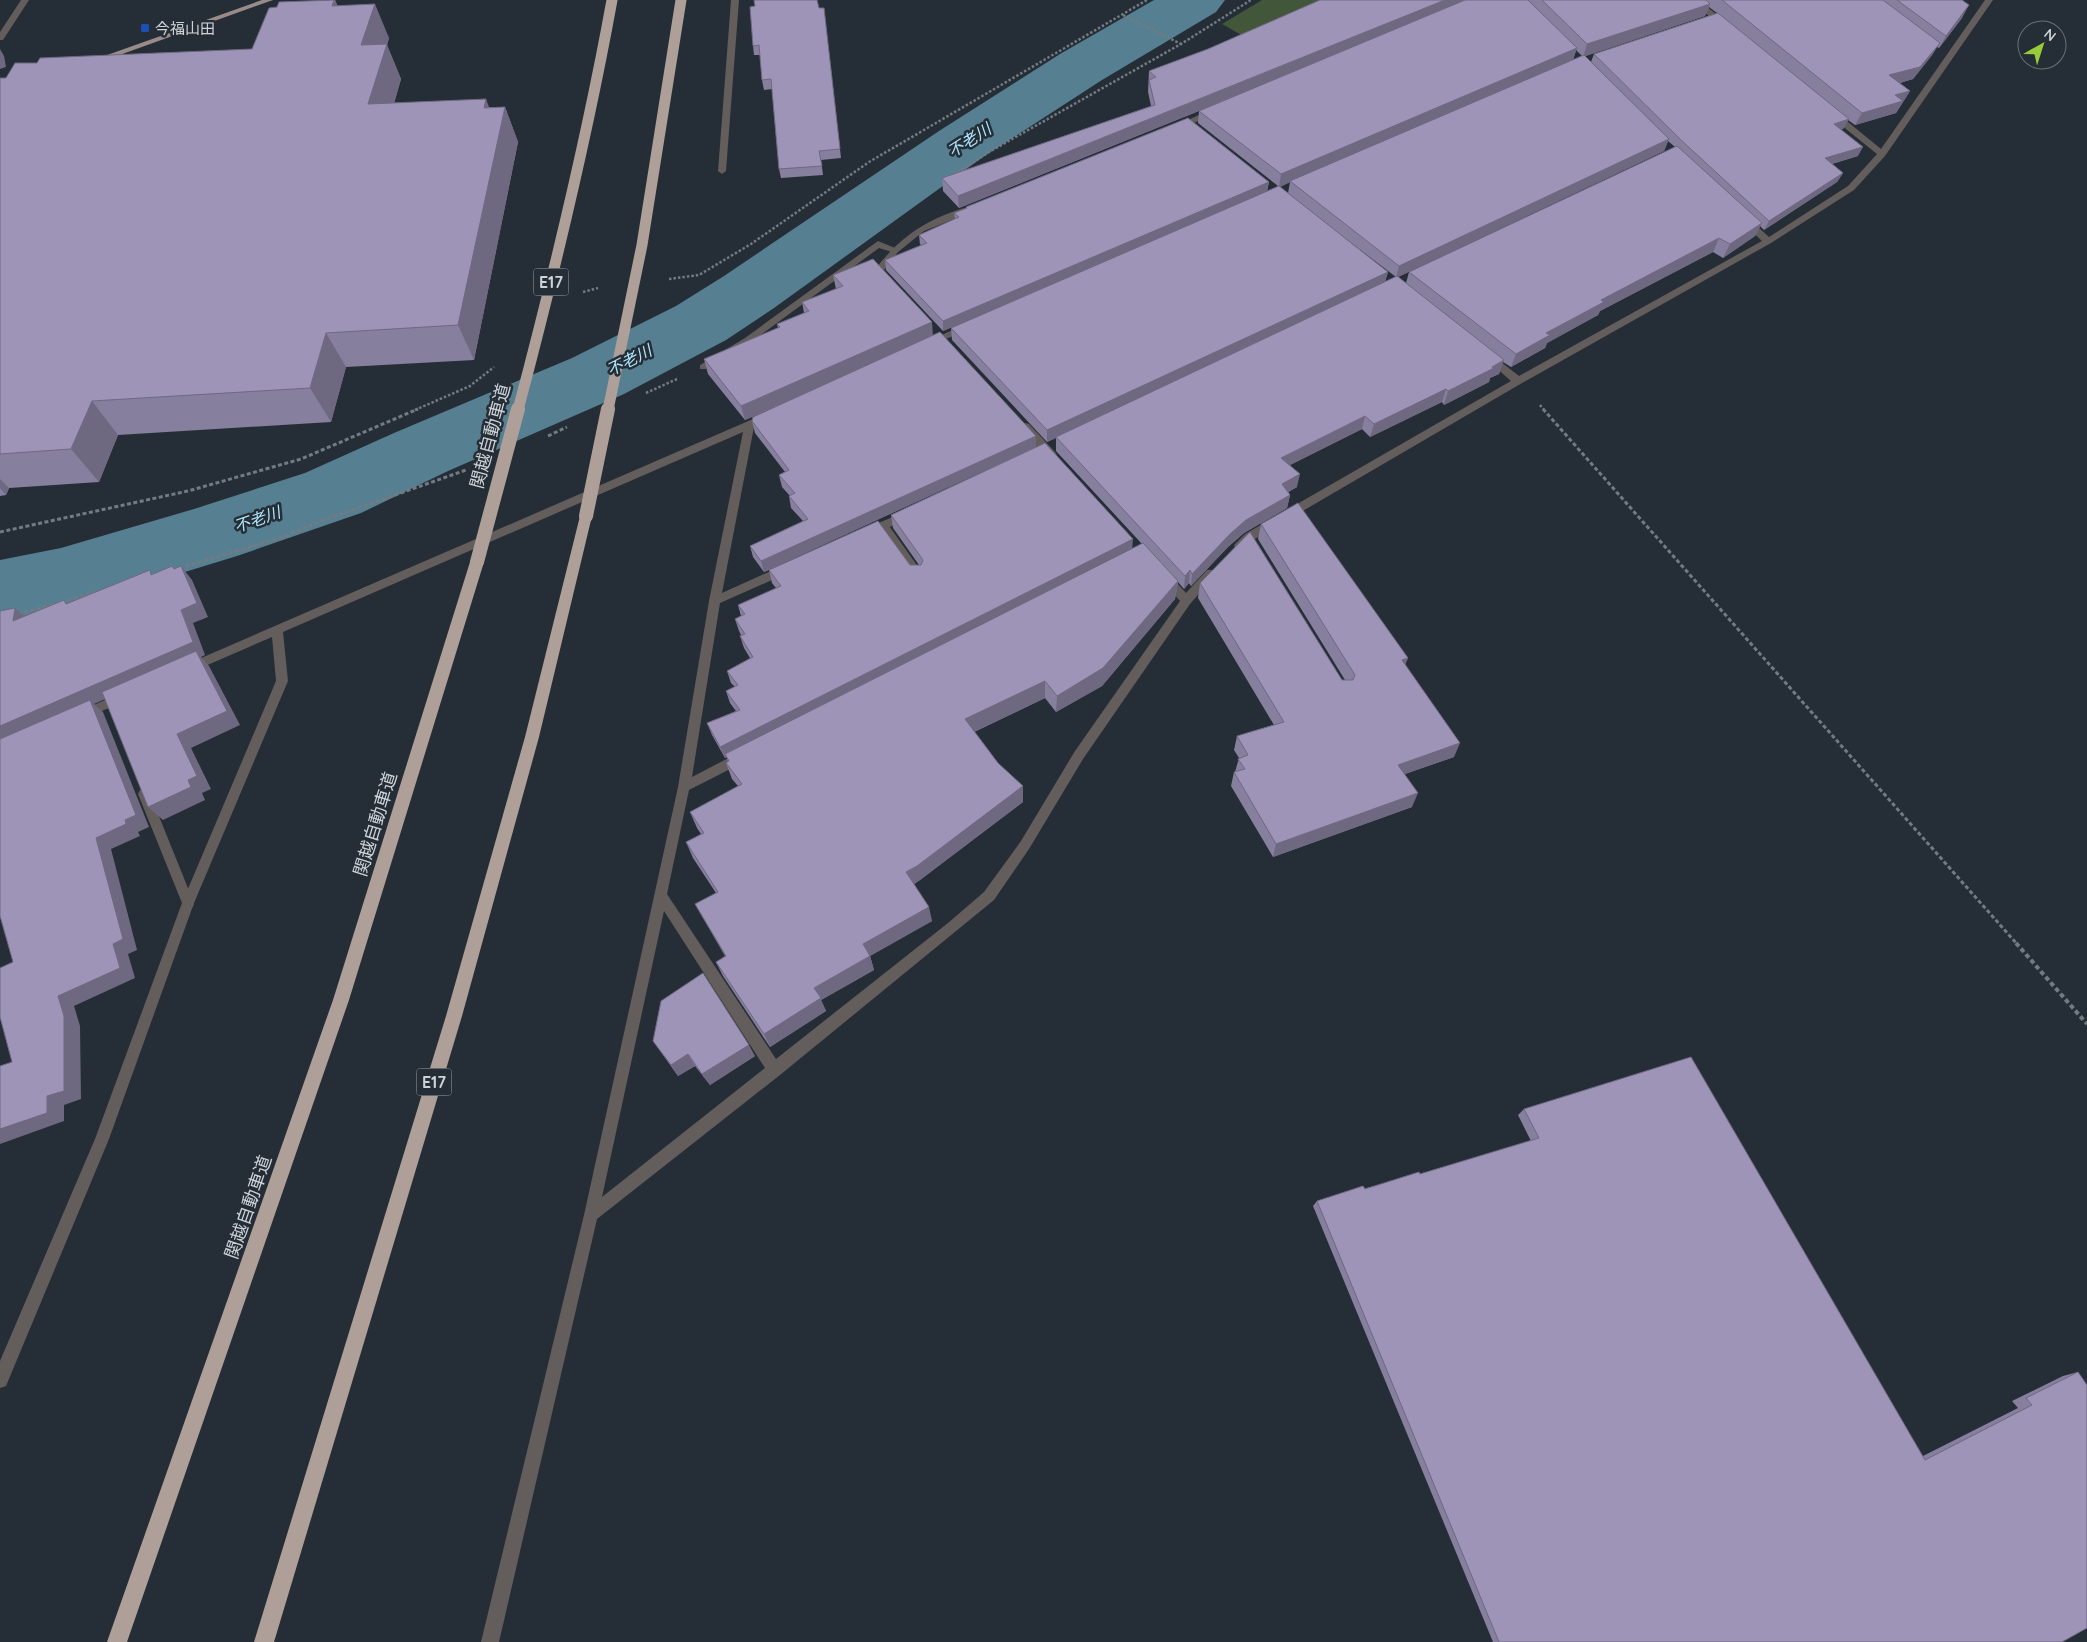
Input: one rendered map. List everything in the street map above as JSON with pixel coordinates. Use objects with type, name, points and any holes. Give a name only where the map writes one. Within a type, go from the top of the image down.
[{"type":"highway","name":"関越自動車道","points":[[117,1642],[341,1000],[476,562],[546,304],[597,87],[612,0]]},
{"type":"highway","name":"E17","points":[[264,1642],[454,1016],[532,737],[586,516],[642,245],[680,0]]},
{"type":"main road","points":[[93,61],[269,0]]},
{"type":"street","points":[[0,38],[24,0]]},
{"type":"street","points":[[722,171],[735,0]]},
{"type":"street","points":[[1694,0],[1731,30]]},
{"type":"street","points":[[1233,551],[1518,380],[1768,241],[1851,188],[1882,154],[1944,57],[1989,0]]},
{"type":"street","points":[[1707,20],[1716,18]]},
{"type":"street","points":[[1170,130],[1192,125],[1224,108]]},
{"type":"street","points":[[1829,111],[1882,154]]},
{"type":"street","points":[[891,283],[879,270],[895,250],[921,228],[976,206]]},
{"type":"street","points":[[1740,215],[1768,241]]},
{"type":"street","points":[[703,367],[748,340],[878,244],[895,250]]},
{"type":"street","points":[[923,346],[977,322]]},
{"type":"street","points":[[1480,350],[1518,380]]},
{"type":"street","points":[[179,672],[775,413]]},
{"type":"street","points":[[1020,421],[1059,463]]},
{"type":"street","points":[[490,1642],[591,1215],[684,787],[715,601],[749,425]]},
{"type":"street","points":[[856,538],[917,510]]},
{"type":"street","points":[[883,526],[917,574]]},
{"type":"street","points":[[715,601],[795,565]]},
{"type":"street","points":[[591,1215],[953,928],[989,896],[1025,845],[1079,755],[1186,601],[1219,565]]},
{"type":"street","points":[[1155,567],[1186,601]]},
{"type":"street","points":[[0,1380],[102,1139],[188,903],[282,681],[277,629]]},
{"type":"street","points":[[72,720],[110,708],[135,692]]},
{"type":"street","points":[[684,787],[754,751]]},
{"type":"street","points":[[141,785],[188,903]]},
{"type":"street","points":[[660,894],[775,1070]]},
{"type":"path","points":[[661,280],[699,275],[751,244],[869,162],[1147,0]]},
{"type":"path","points":[[952,177],[989,152],[1181,44],[1251,0]]},
{"type":"path","points":[[1122,14],[1181,44]]},
{"type":"path","points":[[578,296],[586,290],[604,287]]},
{"type":"path","points":[[0,532],[188,491],[301,459],[470,386],[499,362]]},
{"type":"path","points":[[1518,380],[2087,1024]]},
{"type":"path","points":[[173,570],[280,538]]},
{"type":"path","points":[[16,614],[105,589]]},
{"type":"green space","points":[[1262,0],[1338,0],[1250,40],[1222,24]]},
{"type":"building","points":[[334,0],[332,6],[375,4],[361,45],[387,44],[368,104],[486,99],[484,108],[505,107],[458,325],[326,333],[310,388],[92,401],[71,449],[0,454],[0,78],[6,78],[15,63],[37,63],[40,58],[252,49],[269,8],[277,7],[279,2]]},
{"type":"building","points":[[754,0],[817,0],[819,8],[824,8],[840,149],[819,151],[822,166],[779,169],[771,79],[762,80],[759,45],[753,46],[750,7],[755,6]]},
{"type":"building","points":[[1320,0],[1445,0],[958,196],[942,178],[1155,105],[1149,80],[1156,77],[1149,71],[1208,49]]},
{"type":"building","points":[[1465,0],[1528,0],[1577,48],[1281,174],[1199,111]]},
{"type":"building","points":[[1542,0],[1706,0],[1710,4],[1587,44]]},
{"type":"building","points":[[1722,0],[1883,0],[1940,43],[1920,67],[1889,75],[1910,91],[1895,95],[1903,101],[1862,113]]},
{"type":"building","points":[[1897,0],[1962,0],[1969,5],[1946,36]]},
{"type":"building","points":[[1718,13],[1849,119],[1834,124],[1863,147],[1825,158],[1843,173],[1769,221],[1681,140],[1594,54]]},
{"type":"building","points":[[1584,55],[1669,139],[1399,266],[1290,181]]},
{"type":"building","points":[[1188,118],[1269,182],[943,321],[885,260],[927,243],[919,235],[959,217],[954,213],[966,207]]},
{"type":"building","points":[[1677,146],[1762,223],[1730,244],[1719,238],[1601,300],[1604,302],[1546,333],[1550,335],[1516,354],[1409,272]]},
{"type":"building","points":[[1279,186],[1388,272],[1047,430],[951,328]]},
{"type":"building","points":[[873,259],[932,322],[741,406],[704,359],[780,327],[777,324],[809,311],[802,302],[843,286],[833,275]]},
{"type":"building","points":[[1397,276],[1504,360],[1492,367],[1494,368],[1448,391],[1446,389],[1374,424],[1365,416],[1281,458],[1300,474],[1282,484],[1290,495],[1246,520],[1192,574],[1190,570],[1185,576],[1056,437]]},
{"type":"building","points":[[940,332],[1036,436],[761,561],[750,546],[808,519],[789,496],[795,493],[779,475],[789,470],[752,421],[753,417]]},
{"type":"building","points":[[1045,443],[1133,539],[720,747],[707,723],[740,710],[726,691],[738,685],[727,671],[753,657],[740,636],[745,634],[735,619],[745,614],[738,605],[781,586],[769,570],[878,521],[910,565],[921,565],[923,560],[891,515]]},
{"type":"building","points":[[1298,503],[1408,658],[1402,660],[1460,743],[1398,765],[1418,793],[1276,844],[1234,772],[1245,769],[1238,759],[1248,755],[1237,736],[1284,722],[1200,583],[1250,532],[1342,680],[1353,680],[1355,675],[1261,524]]},
{"type":"building","points":[[1143,543],[1178,581],[1103,668],[1057,696],[1045,681],[965,719],[998,763],[1023,786],[917,866],[906,872],[929,907],[863,944],[870,956],[814,988],[821,998],[764,1034],[716,962],[726,956],[695,904],[718,892],[686,842],[704,833],[690,812],[742,784],[726,763],[729,761],[725,754]]},
{"type":"building","points":[[172,566],[174,569],[181,566],[197,603],[181,610],[193,642],[0,726],[0,611],[15,608],[13,621],[64,600],[66,604],[150,570],[151,575]]},
{"type":"building","points":[[196,651],[227,711],[177,734],[197,776],[188,780],[191,787],[148,807],[102,692]]},
{"type":"building","points":[[90,700],[136,815],[125,820],[126,824],[96,838],[123,939],[113,944],[120,968],[58,996],[64,1016],[64,1091],[47,1096],[47,1113],[0,1129],[0,1066],[12,1062],[0,1017],[0,968],[13,962],[0,916],[0,739]]},
{"type":"building","points":[[703,973],[749,1045],[702,1074],[688,1054],[671,1065],[653,1041],[661,1001]]},
{"type":"building","points":[[1691,1057],[1925,1460],[2032,1405],[2026,1398],[2078,1372],[2087,1385],[2087,1628],[2062,1642],[1499,1642],[1317,1201],[1363,1186],[1365,1189],[1419,1172],[1420,1174],[1539,1138],[1524,1109]]},
{"type":"waterway","name":"不老川","points":[[0,592],[61,579],[209,535],[333,493],[421,452],[598,376],[701,323],[749,292],[961,144],[1081,67],[1196,0]]},
{"type":"place","name":"今福山田","points":[[145,28]]}]
